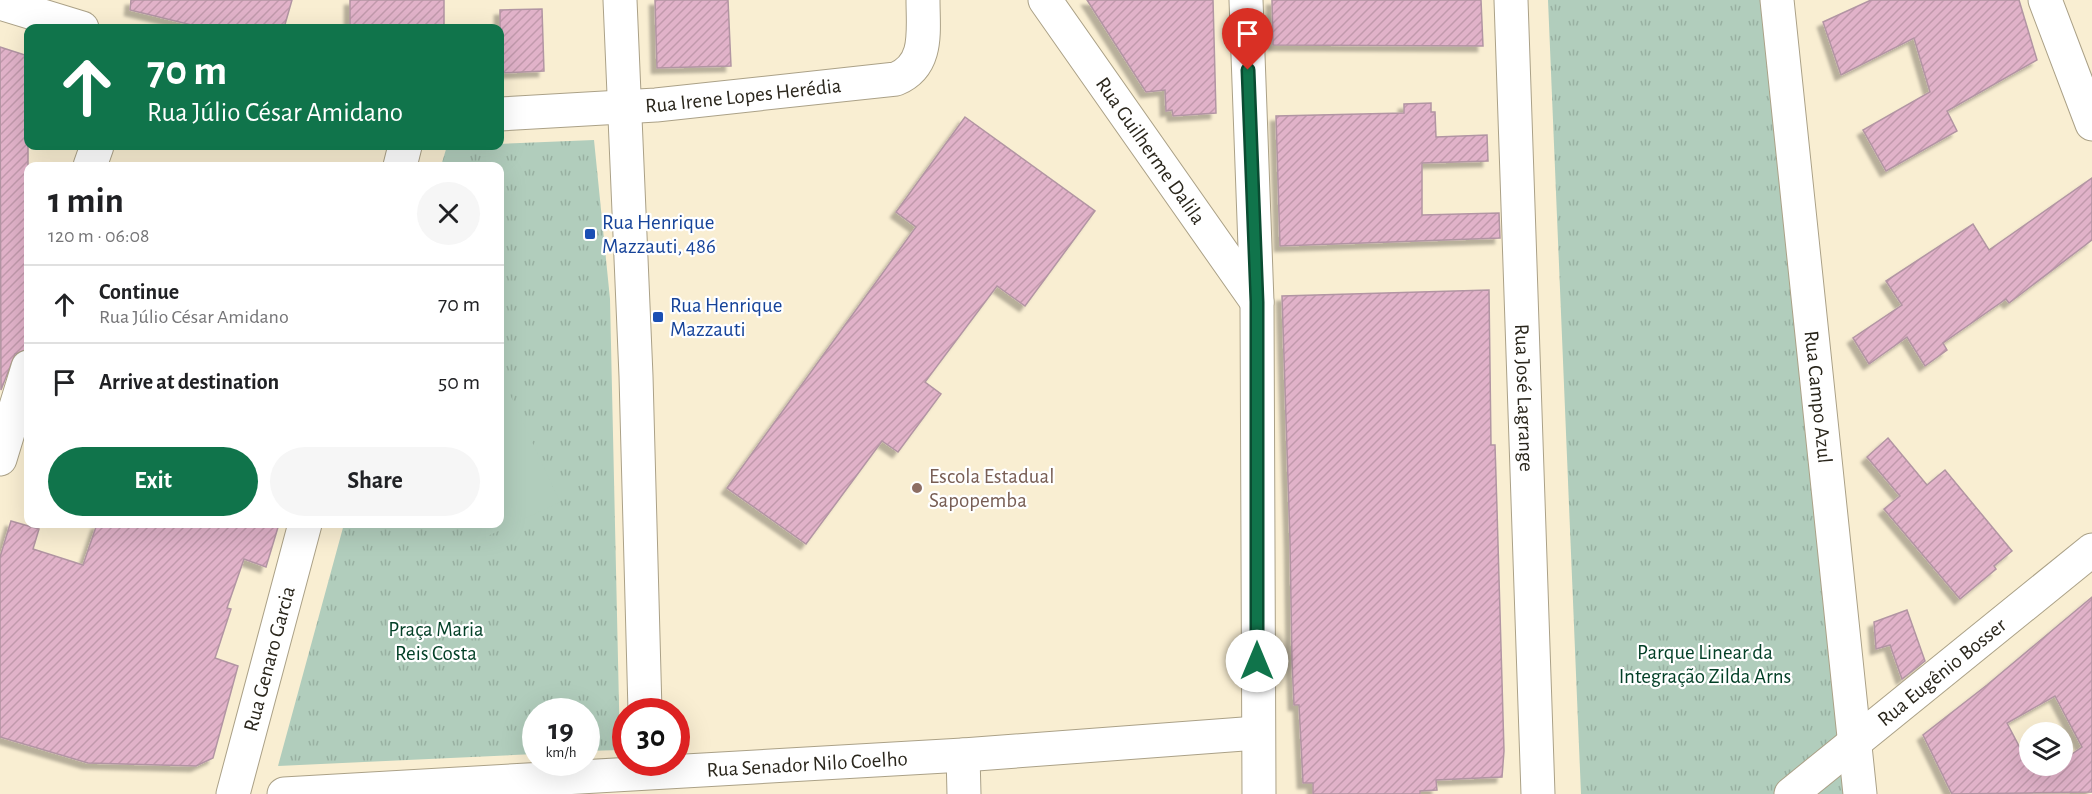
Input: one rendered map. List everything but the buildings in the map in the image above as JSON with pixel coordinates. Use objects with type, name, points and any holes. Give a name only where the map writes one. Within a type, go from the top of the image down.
[{"type":"street","points":[[620,0],[645,698]]},
{"type":"street","name":"Rua Irene Lopes Herédia","points":[[504,114],[625,107],[896,79],[913,69],[922,51],[923,0]]},
{"type":"street","name":"Rua Guilherme Dalila","points":[[1045,0],[1257,302]]},
{"type":"street","points":[[1246,0],[1257,302],[1259,794]]},
{"type":"street","name":"Rua José Lagrange","points":[[1511,0],[1538,794]]},
{"type":"street","name":"Rua Campo Azul","points":[[1777,0],[1860,794]]},
{"type":"street","points":[[2045,0],[2092,124]]},
{"type":"street","points":[[0,3],[69,24]]},
{"type":"street","points":[[0,459],[24,380]]},
{"type":"street","name":"Rua Genaro Garcia","points":[[233,794],[304,528]]},
{"type":"street","name":"Rua Eugênio Bosser","points":[[1791,794],[2092,550]]},
{"type":"street","name":"Rua Senador Nilo Coelho","points":[[690,773],[1257,733]]},
{"type":"street","points":[[963,755],[964,794]]},
{"type":"street","name":"Rua Senador Nilo Coelho","points":[[284,794],[647,776]]},
{"type":"green space","name":"Parque Linear da Integração Zilda Arns","points":[[1548,0],[1769,0],[1848,794],[1581,794]]},
{"type":"green space","name":"Praça Maria Reis Costa","points":[[594,140],[610,299],[619,698],[612,698],[612,750],[600,751],[600,698],[522,698],[522,755],[278,766],[343,528],[504,528],[504,162],[442,162],[446,150],[504,150],[504,144]]},
{"type":"green space","points":[[504,382],[560,502],[473,543],[466,528],[504,528]]},
{"type":"place","name":"Rua Henrique Mazzauti, 486","points":[[590,234]]},
{"type":"place","name":"Rua Henrique Mazzauti","points":[[658,317]]},
{"type":"place","name":"Escola Estadual Sapopemba","points":[[917,488]]},
{"type":"route","points":[[1248,70],[1257,302],[1257,661]]}]
